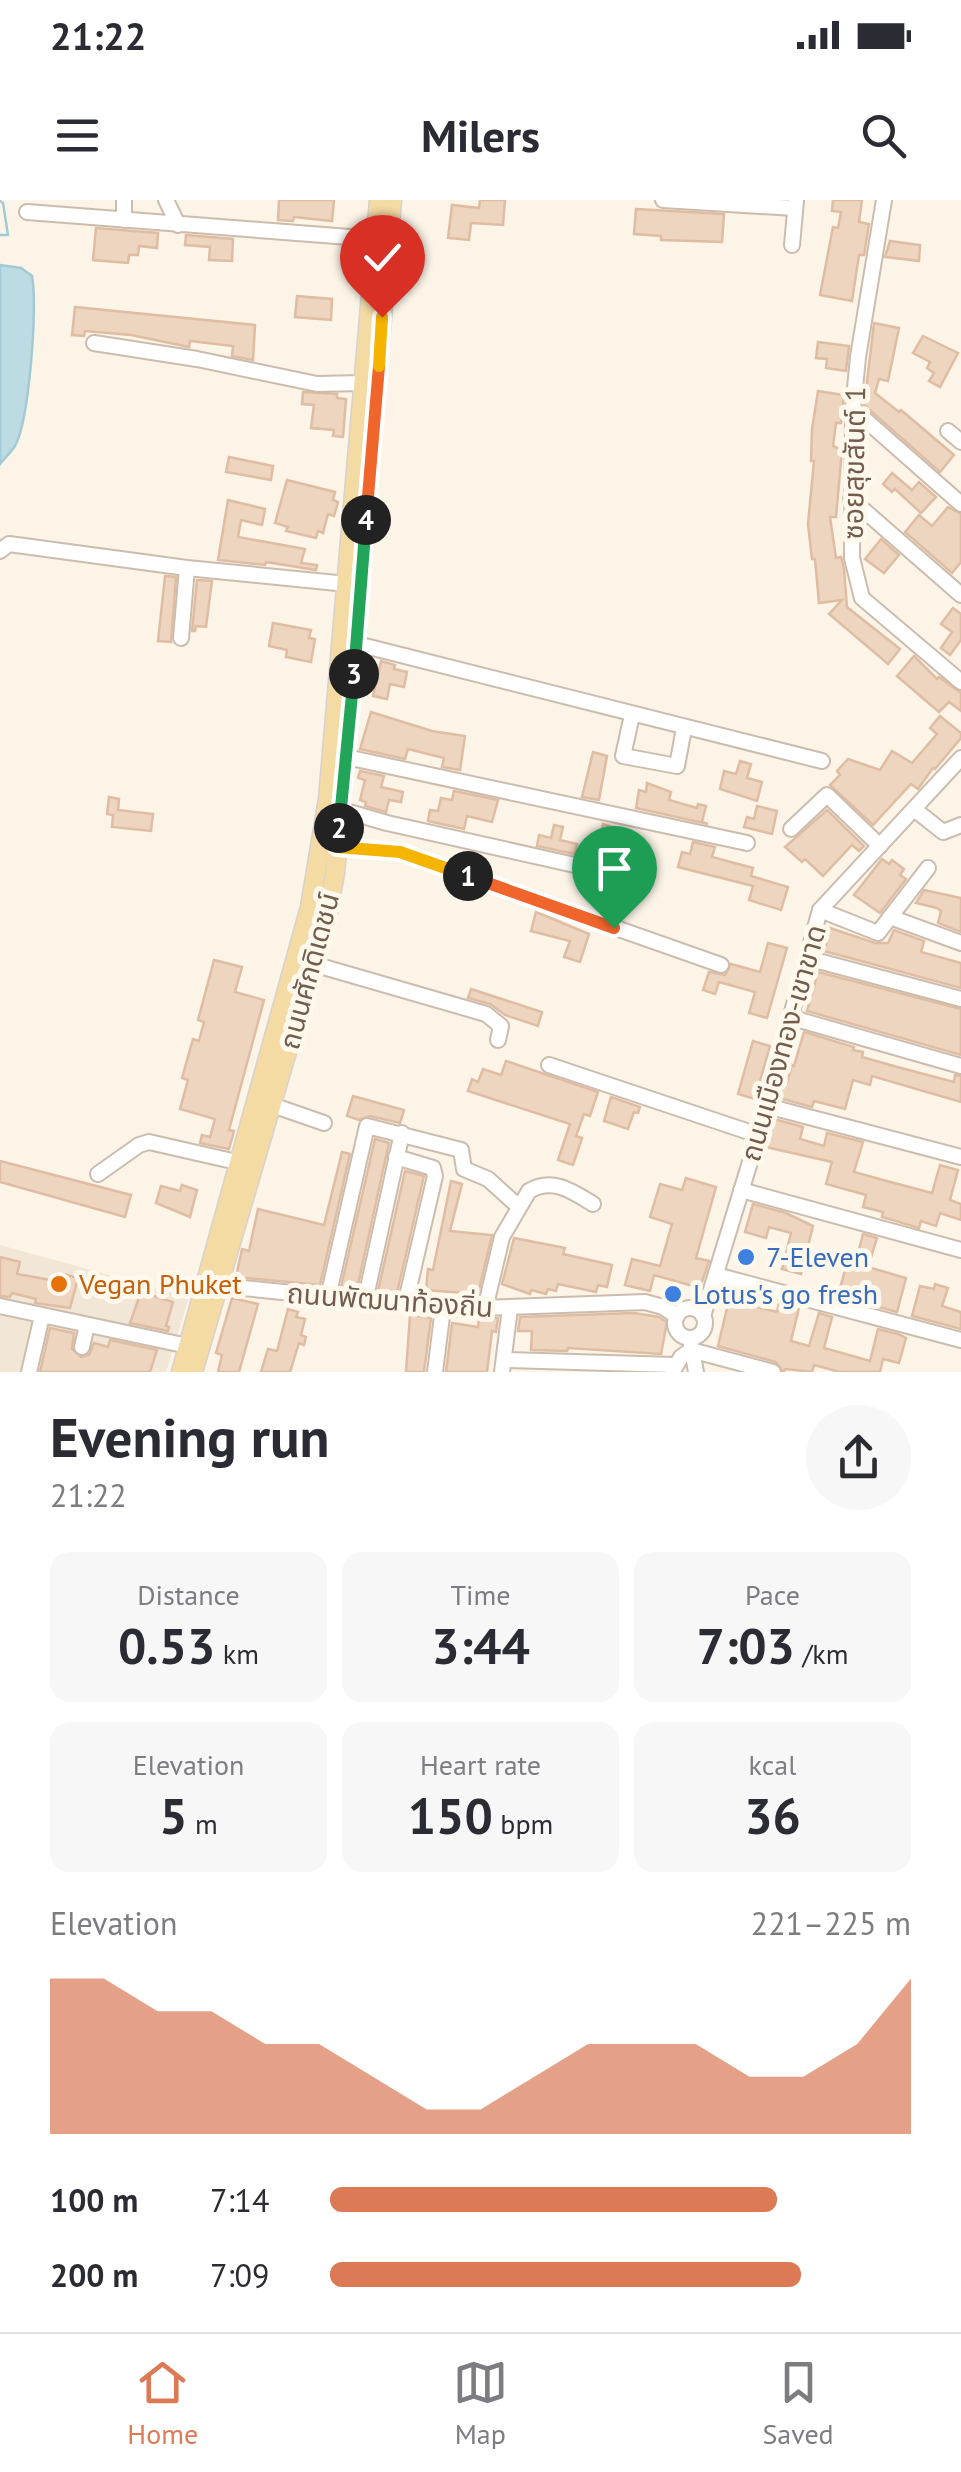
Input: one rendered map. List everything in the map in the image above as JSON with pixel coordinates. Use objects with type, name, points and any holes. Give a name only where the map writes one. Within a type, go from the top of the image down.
[{"type":"main road","name":"ถนนศักดิเดชน์","points":[[194,1372],[241,1163],[310,907],[328,799],[378,200]]},
{"type":"main road","name":"ถนนศักดิเดชน์","points":[[181,1372],[214,1285],[272,1106],[328,912],[342,810],[392,200]]},
{"type":"street","points":[[124,200],[124,220]]},
{"type":"street","points":[[166,200],[178,225]]},
{"type":"street","points":[[663,200],[796,204],[792,245]]},
{"type":"street","name":"ซอยสุขสันต์ 1","points":[[884,200],[852,409],[852,558],[862,598],[961,682]]},
{"type":"street","points":[[27,212],[375,240]]},
{"type":"street","points":[[94,343],[317,384],[363,383]]},
{"type":"street","points":[[852,409],[961,504]]},
{"type":"street","points":[[948,431],[961,442]]},
{"type":"street","points":[[851,499],[961,595]]},
{"type":"street","points":[[0,551],[10,544],[347,584]]},
{"type":"street","points":[[182,638],[187,568]]},
{"type":"street","points":[[356,644],[822,760]]},
{"type":"street","points":[[632,715],[624,756],[677,766],[684,728]]},
{"type":"street","points":[[346,757],[747,843]]},
{"type":"street","name":"ถนนเมืองทอง-เขาขาด","points":[[703,1316],[820,910],[961,758]]},
{"type":"street","points":[[791,829],[827,795],[880,846]]},
{"type":"street","points":[[914,809],[943,832],[961,825]]},
{"type":"street","points":[[342,810],[387,824],[606,872]]},
{"type":"street","points":[[337,847],[400,852],[721,965]]},
{"type":"street","points":[[820,910],[878,933],[928,868]]},
{"type":"street","points":[[890,918],[961,943]]},
{"type":"street","points":[[807,958],[961,999]]},
{"type":"street","points":[[313,964],[486,1014],[501,1026],[498,1040]]},
{"type":"street","points":[[789,1018],[961,1066]]},
{"type":"street","points":[[549,1066],[758,1135]]},
{"type":"street","points":[[272,1106],[324,1123]]},
{"type":"street","points":[[766,1106],[961,1157]]},
{"type":"street","points":[[328,1297],[367,1126],[461,1150],[464,1169],[488,1179],[519,1207]]},
{"type":"street","points":[[366,1301],[402,1133]]},
{"type":"street","points":[[98,1174],[149,1142],[241,1163]]},
{"type":"street","points":[[396,1157],[433,1168],[435,1176],[405,1305]]},
{"type":"street","points":[[485,1309],[502,1237],[529,1191],[548,1184],[593,1204]]},
{"type":"street","points":[[742,1190],[961,1250]]},
{"type":"street","points":[[716,1275],[961,1340]]},
{"type":"street","name":"ถนนพัฒนาท้องถิ่น","points":[[214,1285],[443,1308],[646,1302],[677,1316]]},
{"type":"street","points":[[0,1306],[188,1346]]},
{"type":"street","points":[[434,1372],[443,1308]]},
{"type":"street","points":[[510,1308],[503,1366],[674,1368],[691,1344],[703,1330],[703,1316],[690,1309],[677,1316],[678,1331],[691,1344],[772,1372]]},
{"type":"street","points":[[29,1372],[42,1316]]},
{"type":"street","points":[[82,1347],[87,1326]]},
{"type":"street","points":[[691,1344],[696,1372]]},
{"type":"shaded area","points":[[0,1245],[189,1297],[166,1372],[0,1372]]},
{"type":"water","points":[[0,265],[21,268],[32,276],[34,312],[20,433],[0,464]]},
{"type":"building","points":[[279,200],[334,200],[332,221],[294,217],[293,221],[278,220]]},
{"type":"building","points":[[480,200],[505,200],[503,225],[471,223],[469,240],[448,238],[452,205],[479,208]]},
{"type":"building","points":[[833,200],[862,200],[859,222],[869,224],[864,255],[859,255],[852,301],[820,295],[833,227],[838,228],[841,212],[832,211]]},
{"type":"building","points":[[636,209],[724,214],[722,242],[661,240],[661,236],[634,234]]},
{"type":"building","points":[[96,228],[158,233],[157,248],[139,246],[138,255],[129,255],[128,263],[93,260]]},
{"type":"building","points":[[186,235],[233,239],[232,261],[209,260],[210,247],[185,245]]},
{"type":"building","points":[[890,241],[920,245],[919,261],[885,257]]},
{"type":"building","points":[[297,296],[332,299],[331,320],[295,317]]},
{"type":"building","points":[[75,307],[255,325],[253,360],[232,356],[233,346],[190,341],[189,347],[131,335],[85,331],[84,336],[72,335]]},
{"type":"building","points":[[874,323],[899,328],[888,381],[879,379],[875,393],[954,455],[940,472],[864,405],[868,398]]},
{"type":"building","points":[[923,336],[958,353],[940,387],[929,381],[934,373],[927,368],[930,362],[913,353]]},
{"type":"building","points":[[818,342],[849,346],[846,371],[826,368],[827,359],[816,358]]},
{"type":"building","points":[[818,391],[844,395],[833,446],[842,450],[836,517],[830,517],[836,558],[841,557],[844,569],[847,607],[900,649],[888,664],[829,614],[842,600],[819,603],[808,524],[814,461],[812,429]]},
{"type":"building","points":[[303,392],[337,394],[337,398],[346,399],[343,437],[333,436],[334,430],[311,428],[314,405],[302,404]]},
{"type":"building","points":[[229,457],[273,466],[271,480],[226,472]]},
{"type":"building","points":[[892,473],[912,490],[919,482],[936,497],[921,513],[895,489],[892,492],[883,484]]},
{"type":"building","points":[[287,480],[335,492],[333,500],[338,502],[334,516],[328,514],[323,533],[318,531],[316,538],[286,531],[288,527],[275,523]]},
{"type":"building","points":[[228,500],[265,509],[262,525],[241,520],[238,537],[305,549],[301,563],[317,565],[316,570],[218,560]]},
{"type":"building","points":[[948,507],[961,514],[961,562],[952,573],[905,532],[919,515],[932,526]]},
{"type":"building","points":[[881,539],[899,555],[884,573],[865,559]]},
{"type":"building","points":[[165,576],[176,577],[171,642],[158,641]]},
{"type":"building","points":[[197,580],[212,581],[206,627],[196,626],[192,631]]},
{"type":"building","points":[[953,608],[961,614],[961,640],[950,655],[941,648],[952,632],[941,624]]},
{"type":"building","points":[[273,623],[311,630],[309,638],[315,639],[311,662],[286,657],[287,650],[269,646]]},
{"type":"building","points":[[914,656],[937,679],[961,693],[961,711],[949,702],[939,712],[897,676]]},
{"type":"building","points":[[381,661],[407,672],[404,687],[390,684],[387,699],[373,696]]},
{"type":"building","points":[[371,712],[432,731],[465,736],[460,770],[442,767],[444,758],[408,749],[405,759],[360,749]]},
{"type":"building","points":[[940,716],[961,733],[961,738],[918,789],[911,784],[873,825],[830,785],[848,759],[880,770],[892,751],[912,763],[937,734],[930,728]]},
{"type":"building","points":[[593,752],[607,756],[599,800],[582,797]]},
{"type":"building","points":[[740,761],[751,764],[747,778],[762,782],[757,801],[720,789],[724,771],[736,774]]},
{"type":"building","points":[[360,771],[384,776],[381,787],[403,792],[401,802],[389,800],[386,812],[365,806],[366,802],[360,800],[365,780],[358,778]]},
{"type":"building","points":[[647,783],[671,792],[669,800],[697,808],[698,804],[706,806],[702,822],[708,824],[636,808],[639,790],[646,792]]},
{"type":"building","points":[[454,791],[498,800],[492,822],[467,816],[464,829],[428,821],[430,810],[438,811],[441,798],[452,800]]},
{"type":"building","points":[[109,797],[119,799],[118,810],[153,814],[151,831],[112,827],[113,815],[107,814]]},
{"type":"building","points":[[757,806],[777,811],[772,834],[744,827],[747,817],[754,819]]},
{"type":"building","points":[[827,810],[864,846],[859,851],[852,845],[823,876],[785,847]]},
{"type":"building","points":[[603,824],[631,833],[626,856],[597,849]]},
{"type":"building","points":[[554,825],[563,827],[560,840],[577,844],[575,854],[537,846],[539,835],[551,838]]},
{"type":"building","points":[[693,842],[715,847],[712,857],[753,868],[751,876],[788,887],[781,910],[749,900],[753,886],[678,867],[682,852],[690,854]]},
{"type":"building","points":[[882,859],[889,864],[892,860],[904,869],[900,875],[906,879],[880,913],[854,895]]},
{"type":"building","points":[[924,890],[961,898],[961,932],[938,923],[941,911],[937,908],[916,903]]},
{"type":"building","points":[[536,912],[589,934],[580,962],[564,957],[570,941],[531,931]]},
{"type":"building","points":[[830,928],[875,943],[888,943],[894,930],[924,941],[921,952],[961,963],[961,988],[824,951]]},
{"type":"building","points":[[768,943],[787,948],[767,1018],[749,1013],[755,992],[719,982],[715,994],[703,990],[709,972],[725,975],[731,964],[760,972]]},
{"type":"building","points":[[214,960],[242,967],[235,992],[264,1000],[229,1130],[234,1131],[229,1149],[200,1143],[202,1135],[210,1137],[215,1119],[180,1109],[188,1080],[182,1078],[193,1039],[199,1041],[204,1022],[198,1020]]},
{"type":"building","points":[[818,972],[961,1009],[961,1055],[807,1011]]},
{"type":"building","points":[[471,989],[542,1012],[538,1026],[468,998]]},
{"type":"building","points":[[804,1032],[854,1047],[853,1050],[863,1052],[862,1057],[901,1068],[954,1082],[955,1075],[961,1076],[961,1102],[872,1076],[870,1085],[853,1080],[845,1109],[814,1101],[812,1107],[779,1098]]},
{"type":"building","points":[[753,1041],[770,1046],[755,1099],[738,1094]]},
{"type":"building","points":[[506,1061],[598,1092],[590,1116],[584,1114],[576,1136],[582,1138],[573,1165],[558,1160],[570,1124],[468,1091],[472,1079],[478,1082],[483,1069],[501,1075]]},
{"type":"building","points":[[353,1096],[404,1110],[400,1123],[370,1116],[359,1120],[347,1116]]},
{"type":"building","points":[[611,1097],[640,1107],[628,1129],[604,1121]]},
{"type":"building","points":[[774,1119],[803,1127],[800,1139],[824,1146],[827,1133],[863,1142],[854,1172],[932,1193],[940,1165],[958,1170],[950,1200],[961,1204],[961,1220],[940,1213],[936,1226],[921,1221],[919,1228],[863,1207],[866,1195],[826,1184],[832,1162],[766,1147]]},
{"type":"building","points":[[375,1139],[389,1143],[357,1289],[341,1287]]},
{"type":"building","points":[[342,1152],[350,1154],[320,1285],[236,1277],[242,1249],[249,1251],[258,1209],[324,1225]]},
{"type":"building","points":[[0,1161],[131,1195],[125,1217],[0,1182]]},
{"type":"building","points":[[405,1171],[424,1176],[397,1293],[378,1291]]},
{"type":"building","points":[[686,1178],[716,1187],[696,1258],[709,1261],[700,1288],[654,1275],[650,1291],[625,1285],[632,1259],[660,1266],[672,1224],[650,1217],[660,1184],[682,1190]]},
{"type":"building","points":[[451,1181],[462,1184],[450,1231],[492,1235],[478,1294],[426,1290]]},
{"type":"building","points":[[182,1185],[197,1190],[190,1217],[156,1203],[161,1186],[180,1191]]},
{"type":"building","points":[[753,1204],[813,1226],[801,1274],[782,1269],[791,1233],[769,1227],[766,1238],[745,1232]]},
{"type":"building","points":[[863,1234],[877,1238],[868,1267],[906,1278],[897,1312],[838,1296],[846,1266],[854,1268]]},
{"type":"building","points":[[514,1238],[565,1248],[563,1254],[612,1265],[607,1287],[598,1285],[596,1292],[558,1284],[556,1291],[548,1289],[546,1294],[531,1290],[530,1294],[502,1284]]},
{"type":"building","points":[[0,1257],[20,1262],[17,1274],[62,1282],[64,1274],[78,1278],[70,1308],[35,1303],[36,1299],[12,1293],[10,1297],[0,1296]]},
{"type":"building","points":[[935,1284],[948,1288],[942,1306],[961,1312],[961,1329],[912,1316],[920,1286],[934,1289]]},
{"type":"building","points":[[141,1292],[173,1302],[168,1331],[130,1323]]},
{"type":"building","points":[[232,1298],[258,1304],[239,1372],[218,1372],[222,1355],[216,1353]]},
{"type":"building","points":[[729,1300],[777,1312],[779,1303],[799,1308],[791,1341],[809,1346],[819,1313],[832,1317],[824,1348],[870,1361],[878,1329],[898,1334],[906,1338],[899,1363],[883,1359],[880,1372],[840,1372],[814,1365],[812,1372],[783,1372],[776,1362],[718,1346]]},
{"type":"building","points":[[288,1309],[305,1319],[301,1335],[306,1337],[304,1345],[299,1343],[290,1372],[261,1372],[268,1349],[277,1351]]},
{"type":"building","points":[[634,1313],[667,1322],[661,1354],[568,1348],[531,1350],[532,1331],[518,1331],[520,1317]]},
{"type":"building","points":[[410,1315],[431,1318],[424,1372],[406,1372]]},
{"type":"building","points":[[498,1318],[496,1332],[492,1331],[487,1372],[446,1372],[452,1323],[478,1327],[479,1319]]},
{"type":"building","points":[[50,1328],[74,1333],[72,1349],[81,1357],[89,1355],[94,1343],[108,1347],[110,1340],[157,1350],[150,1372],[40,1372]]},
{"type":"waterway","points":[[0,201],[8,235],[0,235]]},
{"type":"place","name":"7-Eleven","points":[[746,1257]]},
{"type":"place","name":"Vegan Phuket","points":[[59,1284]]},
{"type":"place","name":"Lotus's go fresh","points":[[673,1294]]},
{"type":"route","points":[[382,317],[337,847],[400,852],[614,928]]}]
